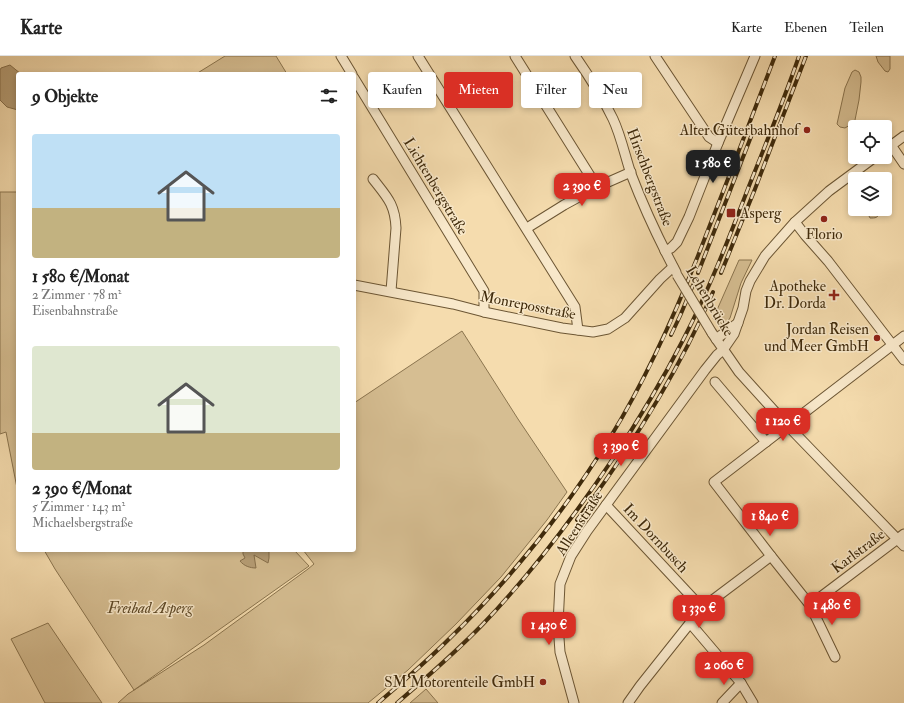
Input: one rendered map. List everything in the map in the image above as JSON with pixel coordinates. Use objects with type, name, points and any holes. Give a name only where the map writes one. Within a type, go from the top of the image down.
[{"type":"street","points":[[340,56],[351,72]]},
{"type":"street","points":[[418,56],[575,307],[578,330]]},
{"type":"street","points":[[515,56],[597,187]]},
{"type":"street","name":"Hirschbergstraße","points":[[574,56],[601,96],[614,121],[631,172],[650,221],[675,271]]},
{"type":"street","points":[[655,56],[709,137],[718,142]]},
{"type":"street","points":[[664,251],[672,248],[677,242],[689,217],[718,142],[755,56]]},
{"type":"street","name":"Lichtenbergstraße","points":[[356,81],[484,290],[484,312]]},
{"type":"street","points":[[892,144],[904,136]]},
{"type":"street","points":[[892,151],[904,164]]},
{"type":"street","name":"Alleenstraße","points":[[574,703],[560,652],[558,624],[560,584],[571,556],[587,531],[709,364],[731,340],[743,308],[746,291],[752,277],[765,256],[794,222],[829,191],[866,164]]},
{"type":"street","points":[[527,228],[597,187],[631,172]]},
{"type":"street","points":[[373,178],[386,195],[392,206],[395,218],[396,228],[391,291]]},
{"type":"street","points":[[794,222],[828,261],[904,360]]},
{"type":"street","name":"Monreposstraße","points":[[356,285],[391,291],[562,328],[593,332],[608,329],[620,322],[660,279],[675,271]]},
{"type":"street","name":"Lehenbrücke","points":[[675,271],[714,336],[739,372],[787,425],[902,540]]},
{"type":"street","points":[[714,336],[738,323]]},
{"type":"street","points":[[835,657],[810,605],[770,556],[714,482],[904,336]]},
{"type":"street","points":[[715,382],[766,442]]},
{"type":"street","name":"Im Dornbusch","points":[[606,505],[702,608]]},
{"type":"street","name":"Karlstraße","points":[[810,605],[902,540]]},
{"type":"street","points":[[628,703],[702,608],[770,556]]},
{"type":"street","points":[[690,623],[742,683],[753,703]]},
{"type":"street","points":[[722,703],[742,683]]},
{"type":"green space","points":[[225,56],[276,56],[286,72],[199,72]]},
{"type":"green space","points":[[876,56],[890,56],[890,69],[888,72],[885,71],[878,62]]},
{"type":"green space","points":[[855,70],[859,72],[861,77],[859,100],[855,120],[848,120],[848,126],[845,128],[840,127],[837,124],[845,88],[852,72]]},
{"type":"green space","points":[[0,192],[16,192],[16,483],[6,432],[0,434]]},
{"type":"green space","points":[[869,216],[878,216],[876,217],[870,218]]},
{"type":"green space","points":[[739,260],[752,260],[741,283],[730,318],[724,323],[720,323],[713,319]]},
{"type":"green space","points":[[462,331],[567,492],[547,520],[501,577],[456,624],[408,670],[368,703],[118,703],[128,694],[204,645],[308,569],[314,564],[305,552],[356,552],[356,402]]},
{"type":"green space","name":"Freibad Asperg","points":[[45,552],[296,552],[309,566],[134,690]]},
{"type":"green space","points":[[48,623],[102,703],[45,703],[11,639]]},
{"type":"green space","points":[[426,689],[438,703],[410,703]]},
{"type":"shaded area","points":[[10,65],[19,72],[16,72],[16,109],[7,107],[0,100],[1,68]]},
{"type":"shaded area","points":[[243,552],[269,552],[268,563],[254,555],[256,568],[249,567],[240,561],[245,558]]},
{"type":"railway","points":[[378,703],[422,665],[493,594],[556,518],[611,436],[652,361],[676,309],[698,257],[775,56]]},
{"type":"railway","points":[[397,703],[462,645],[501,605],[535,565],[582,503],[640,416],[675,355],[710,283],[775,121],[799,56]]},
{"type":"railway","points":[[721,273],[806,56]]},
{"type":"railway","points":[[698,273],[754,129]]},
{"type":"railway","points":[[671,335],[693,285]]},
{"type":"railway","points":[[577,520],[616,466],[652,410],[684,352],[713,292]]},
{"type":"place","name":"Alter Güterbahnhof","points":[[807,130]]},
{"type":"place","name":"Asperg","points":[[731,213]]},
{"type":"place","name":"Florio","points":[[824,219]]},
{"type":"place","name":"Apotheke Dr. Dorda","points":[[834,295]]},
{"type":"place","name":"Jordan Reisen und Meer GmbH","points":[[877,338]]},
{"type":"place","name":"SM Motorenteile GmbH","points":[[543,682]]}]
